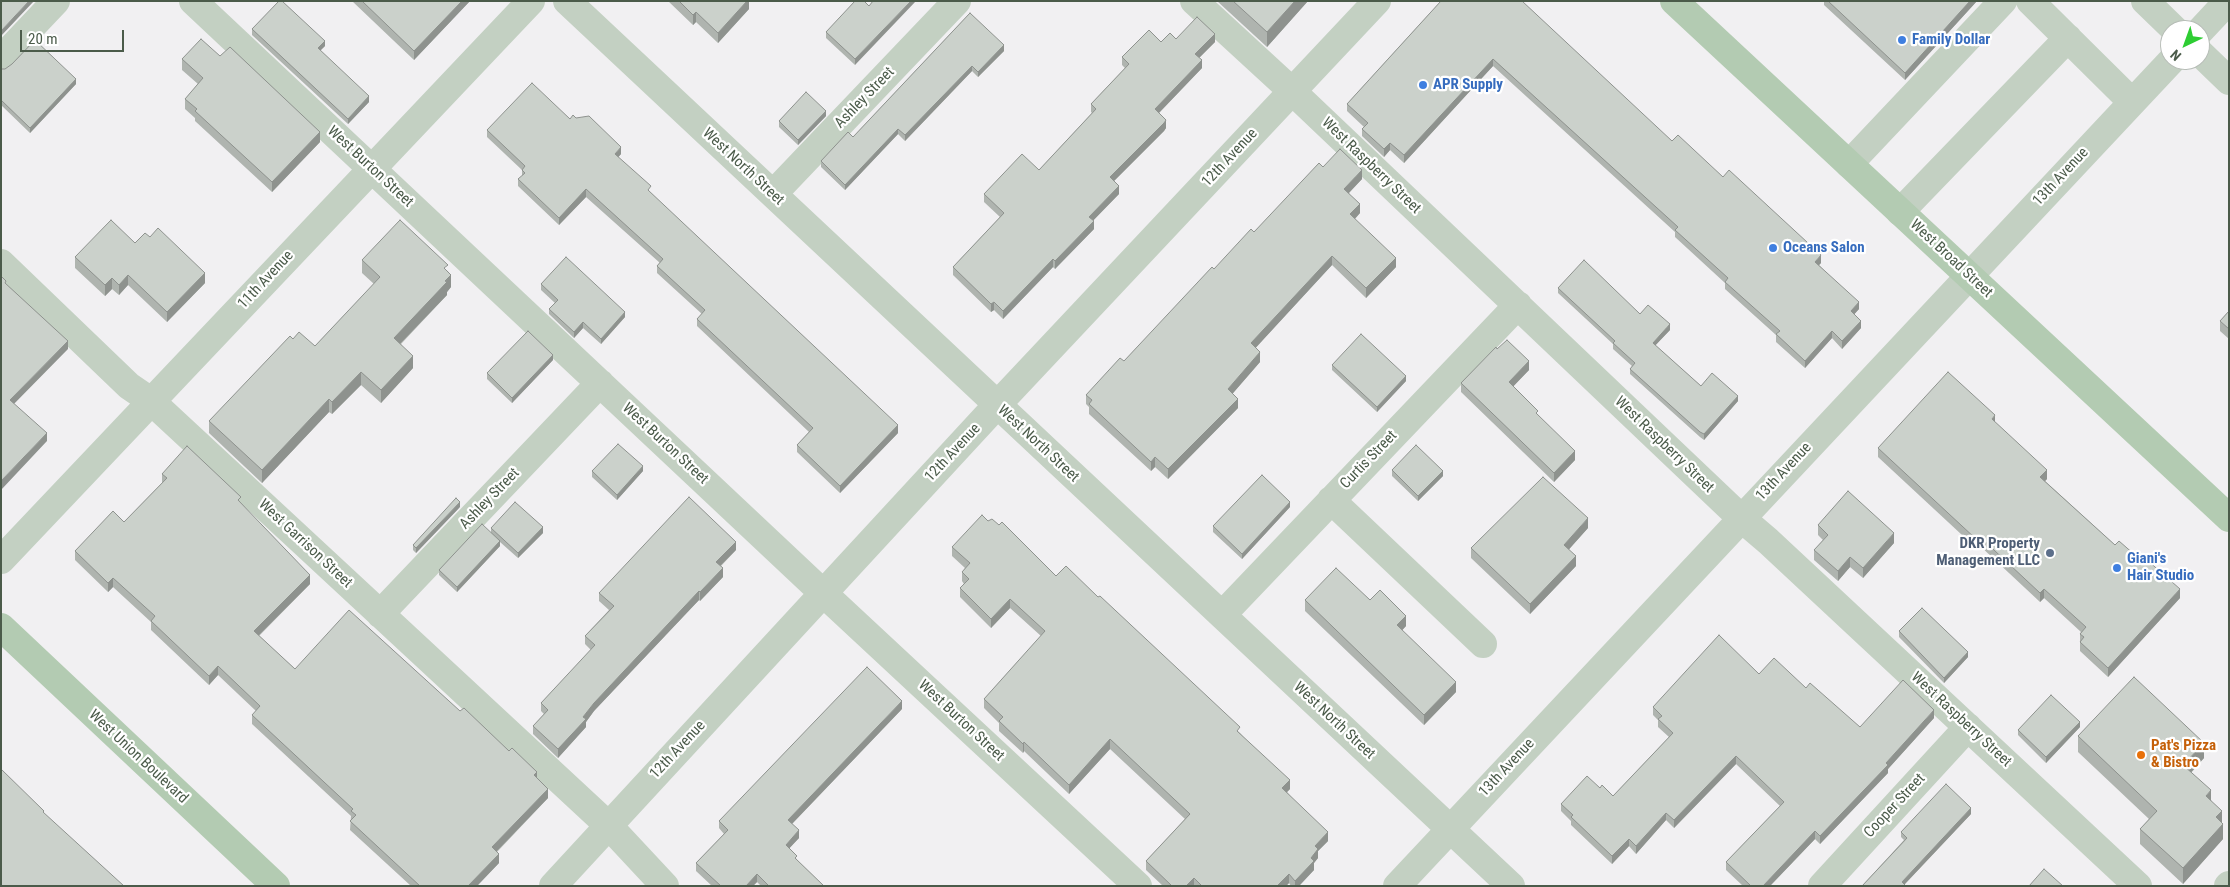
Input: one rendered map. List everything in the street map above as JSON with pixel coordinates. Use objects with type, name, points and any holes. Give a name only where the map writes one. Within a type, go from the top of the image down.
[{"type":"main road","name":"West Broad Street","points":[[1674,1],[2229,518]]},
{"type":"main road","name":"West Union Boulevard","points":[[1,627],[276,886]]},
{"type":"street","points":[[1,60],[56,1]]},
{"type":"street","name":"West Burton Street","points":[[193,1],[1138,886]]},
{"type":"street","name":"11th Avenue","points":[[1,560],[531,1]]},
{"type":"street","name":"West North Street","points":[[567,1],[1511,886]]},
{"type":"street","name":"Ashley Street","points":[[773,194],[957,1]]},
{"type":"street","name":"West Raspberry Street","points":[[1194,1],[1293,92],[1741,518],[2138,886]]},
{"type":"street","name":"12th Avenue","points":[[553,886],[997,405],[1377,1]]},
{"type":"street","points":[[1849,164],[2003,1]]},
{"type":"street","points":[[2030,1],[2132,102]]},
{"type":"street","points":[[2145,1],[2165,20]]},
{"type":"street","points":[[2210,20],[2228,1]]},
{"type":"street","points":[[1900,212],[2068,38]]},
{"type":"street","points":[[2210,63],[2229,81]]},
{"type":"street","name":"13th Avenue","points":[[1397,886],[1968,275],[2162,70]]},
{"type":"street","name":"West Garrison Street","points":[[1,263],[129,386],[151,401],[608,826],[665,886]]},
{"type":"street","name":"Curtis Street","points":[[1222,615],[1518,305]]},
{"type":"street","name":"Ashley Street","points":[[380,614],[600,383]]},
{"type":"street","points":[[1331,500],[1483,644]]},
{"type":"street","name":"Cooper Street","points":[[1822,886],[1968,727]]},
{"type":"building","points":[[1,1],[29,1],[1,31]]},
{"type":"building","points":[[279,1],[282,1],[325,41],[318,48],[369,96],[348,119],[252,29]]},
{"type":"building","points":[[362,1],[462,1],[414,51]]},
{"type":"building","points":[[679,1],[747,1],[718,33],[696,12],[693,15]]},
{"type":"building","points":[[855,1],[864,1],[869,6],[873,1],[911,1],[855,59],[826,32]]},
{"type":"building","points":[[1233,1],[1295,1],[1267,32]]},
{"type":"building","points":[[1441,1],[1522,1],[1672,141],[1678,135],[1723,177],[1729,170],[1821,255],[1815,262],[1859,302],[1851,311],[1861,321],[1842,341],[1832,331],[1805,361],[1776,334],[1780,331],[1725,282],[1728,278],[1675,230],[1678,227],[1493,59],[1404,155],[1390,143],[1384,149],[1362,129],[1368,123],[1347,104]]},
{"type":"building","name":"Family Dollar","points":[[1828,1],[1970,1],[1905,73]]},
{"type":"building","points":[[970,13],[1004,45],[978,72],[972,66],[905,135],[898,129],[845,185],[821,161],[848,132],[853,137]]},
{"type":"building","points":[[1197,17],[1215,34],[1195,54],[1202,60],[1155,109],[1166,120],[1110,177],[1119,186],[1089,217],[1094,221],[1055,261],[1053,259],[1003,311],[994,302],[991,304],[953,267],[1004,213],[984,194],[1022,154],[1039,170],[1096,109],[1091,104],[1129,64],[1122,57],[1149,30],[1161,42],[1170,33],[1176,39]]},
{"type":"building","points":[[201,39],[220,56],[230,47],[320,132],[272,182],[195,111],[197,109],[185,99],[203,78],[182,59]]},
{"type":"building","points":[[35,40],[76,79],[30,128],[1,100],[1,69],[5,69],[12,64]]},
{"type":"building","points":[[532,83],[570,119],[573,115],[576,118],[589,116],[621,147],[615,154],[651,186],[648,190],[898,425],[840,486],[797,445],[813,428],[697,319],[705,310],[657,266],[663,259],[586,189],[559,218],[518,179],[525,173],[522,170],[525,166],[487,130]]},
{"type":"building","points":[[806,92],[826,111],[798,140],[779,121]]},
{"type":"building","points":[[1340,149],[1362,170],[1344,189],[1360,204],[1350,214],[1396,258],[1366,288],[1332,256],[1251,343],[1260,352],[1228,389],[1238,399],[1168,469],[1155,457],[1151,462],[1089,404],[1092,400],[1086,395],[1120,358],[1124,361],[1212,267],[1214,269],[1251,229],[1254,232],[1319,163],[1323,167]]},
{"type":"building","points":[[111,220],[135,243],[145,233],[150,237],[158,228],[205,273],[167,312],[128,275],[119,285],[112,278],[105,285],[75,257]]},
{"type":"building","points":[[400,220],[448,265],[444,268],[451,275],[445,281],[447,282],[394,338],[413,356],[381,390],[361,372],[332,402],[329,399],[262,470],[209,421],[290,336],[293,339],[299,332],[315,346],[380,277],[362,260]]},
{"type":"building","points":[[566,257],[625,312],[601,339],[583,322],[574,332],[549,309],[558,300],[541,284]]},
{"type":"building","points":[[1584,260],[1640,314],[1648,305],[1670,324],[1653,343],[1701,386],[1712,373],[1738,396],[1704,434],[1630,369],[1635,363],[1613,343],[1615,341],[1558,288]]},
{"type":"building","points":[[1,276],[6,281],[5,283],[68,341],[10,400],[47,433],[1,481]]},
{"type":"building","points":[[2229,311],[2229,329],[2220,321]]},
{"type":"building","points":[[528,331],[553,355],[512,398],[487,373]]},
{"type":"building","points":[[1361,334],[1406,376],[1377,407],[1332,365]]},
{"type":"building","points":[[1507,340],[1529,361],[1509,382],[1538,411],[1536,413],[1575,451],[1554,473],[1461,383],[1496,347],[1497,349]]},
{"type":"building","points":[[1948,372],[1995,415],[1992,419],[2047,470],[2040,477],[2115,545],[2119,541],[2135,555],[2138,552],[2180,589],[2108,668],[2080,642],[2084,637],[2080,634],[2086,627],[2044,589],[2040,593],[1979,536],[1976,539],[1878,448]]},
{"type":"building","points":[[618,444],[643,466],[617,495],[592,471]]},
{"type":"building","points":[[1416,445],[1443,471],[1418,496],[1392,470]]},
{"type":"building","points":[[187,446],[241,497],[238,500],[310,575],[254,631],[295,669],[349,610],[460,711],[464,708],[509,751],[512,748],[537,772],[534,775],[548,789],[492,847],[499,854],[468,886],[420,886],[350,821],[356,815],[351,811],[353,809],[252,715],[260,706],[218,666],[209,676],[151,621],[155,616],[113,578],[108,583],[75,551],[113,511],[124,522],[167,478],[162,474]]},
{"type":"building","points":[[1262,475],[1290,502],[1242,554],[1213,526]]},
{"type":"building","points":[[1543,477],[1588,518],[1564,545],[1576,556],[1530,604],[1471,548]]},
{"type":"building","points":[[1848,491],[1894,533],[1863,568],[1850,557],[1838,571],[1814,550],[1828,535],[1818,525]]},
{"type":"building","points":[[689,497],[736,542],[716,562],[723,568],[594,703],[583,717],[586,719],[558,749],[533,726],[548,710],[541,703],[595,645],[585,636],[614,606],[599,593]]},
{"type":"building","points":[[456,498],[460,502],[416,548],[413,545]]},
{"type":"building","points":[[515,502],[543,527],[518,553],[491,528]]},
{"type":"building","points":[[982,515],[988,521],[992,519],[999,525],[1002,522],[1056,576],[1066,566],[1240,727],[1237,731],[1290,780],[1282,788],[1328,832],[1315,846],[1318,849],[1311,858],[1314,861],[1295,881],[1289,874],[1277,886],[1202,886],[1194,878],[1186,886],[1172,886],[1146,861],[1190,814],[1110,739],[1069,785],[999,721],[1003,717],[984,699],[1045,631],[1010,599],[991,619],[960,588],[969,579],[962,572],[970,563],[952,547]]},
{"type":"building","points":[[482,524],[500,541],[457,587],[439,570]]},
{"type":"building","points":[[1336,568],[1370,600],[1380,590],[1406,616],[1397,625],[1456,682],[1424,715],[1305,600]]},
{"type":"building","points":[[1922,608],[1968,652],[1944,678],[1899,631]]},
{"type":"building","points":[[1719,635],[1759,674],[1774,658],[1806,688],[1810,683],[1860,727],[1903,680],[1934,710],[1886,763],[1888,765],[1820,836],[1815,831],[1763,886],[1751,886],[1726,862],[1784,802],[1736,756],[1674,820],[1666,813],[1636,846],[1629,839],[1612,856],[1571,817],[1573,815],[1561,804],[1587,776],[1600,788],[1602,785],[1613,796],[1673,733],[1658,719],[1662,716],[1653,707]]},
{"type":"building","points":[[867,667],[902,701],[788,820],[799,830],[786,845],[797,856],[795,858],[824,886],[769,886],[757,874],[746,886],[721,886],[696,863],[728,830],[719,821]]},
{"type":"building","points":[[2134,677],[2204,743],[2183,765],[2211,790],[2206,796],[2222,811],[2216,817],[2223,824],[2183,868],[2140,829],[2157,811],[2078,736]]},
{"type":"building","points":[[2051,695],[2080,722],[2046,757],[2018,730]]},
{"type":"building","points":[[1,769],[43,812],[124,886],[1,886]]},
{"type":"building","points":[[1946,784],[1971,808],[1902,882],[1906,886],[1862,886],[1907,838],[1901,832]]},
{"type":"building","points":[[2044,869],[2063,886],[2029,886]]},
{"type":"place","name":"Family Dollar","points":[[1902,40]]},
{"type":"place","name":"APR Supply","points":[[1423,85]]},
{"type":"place","name":"Oceans Salon","points":[[1773,248]]},
{"type":"place","name":"DKR Property Management LLC","points":[[2050,553]]},
{"type":"place","name":"Giani's Hair Studio","points":[[2117,568]]},
{"type":"place","name":"Pat's Pizza & Bistro","points":[[2141,755]]}]
